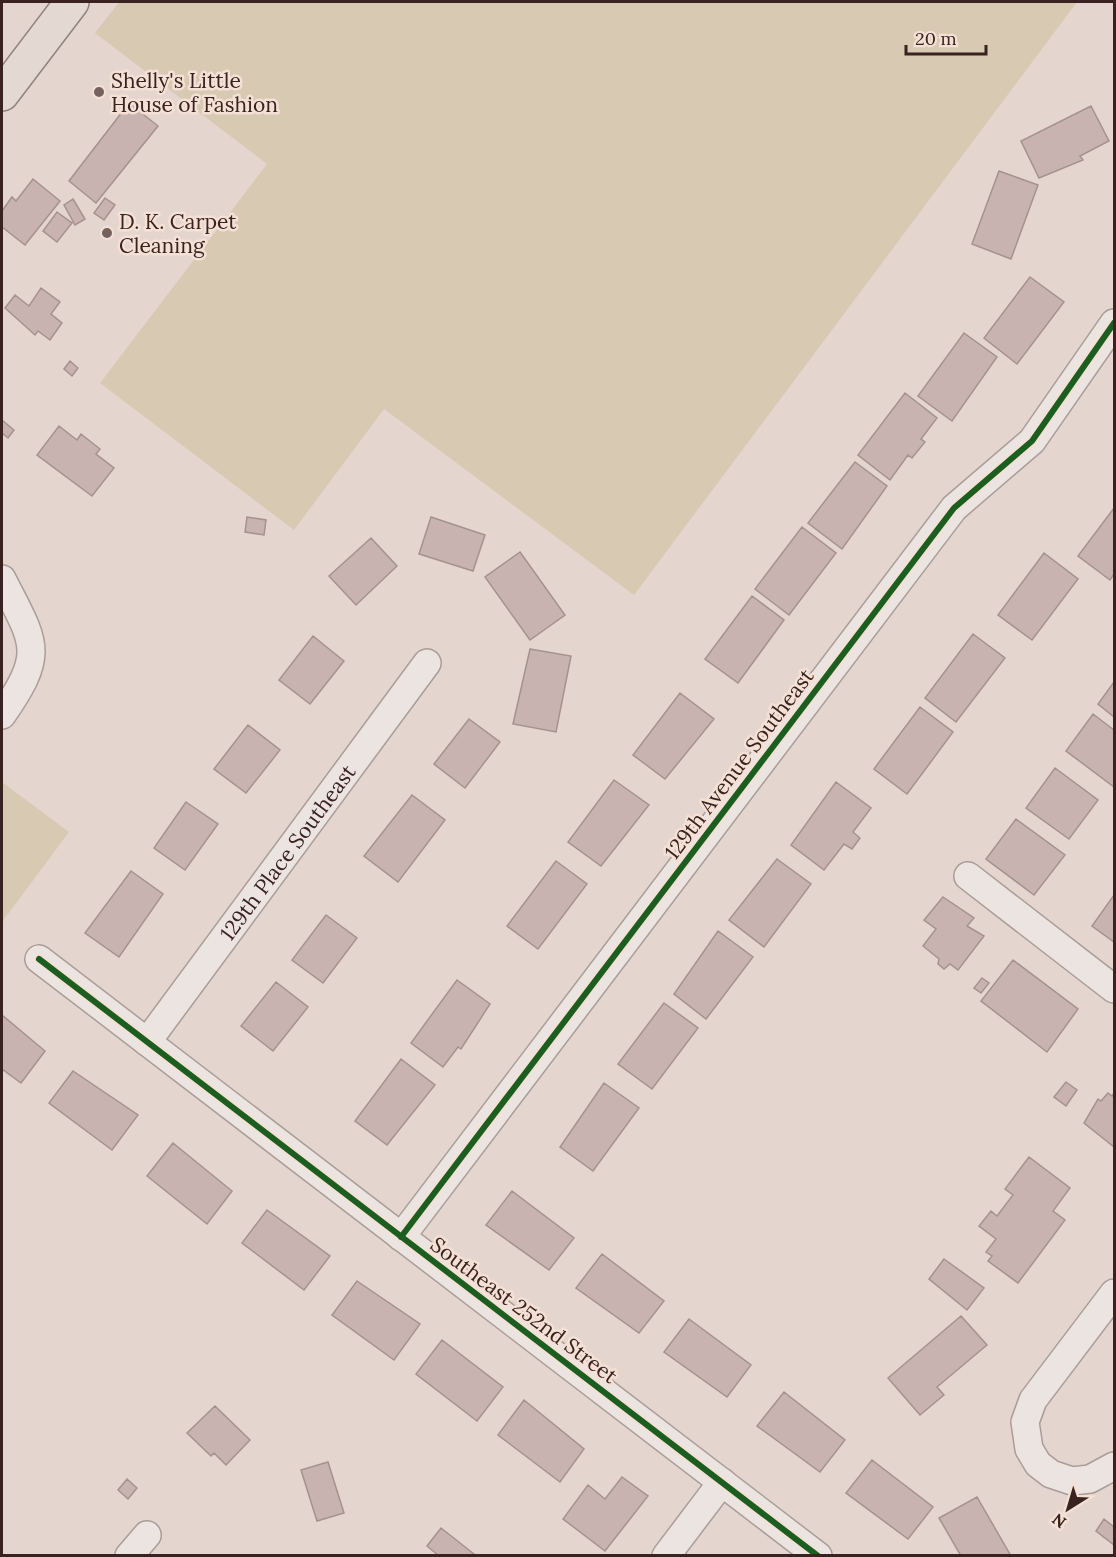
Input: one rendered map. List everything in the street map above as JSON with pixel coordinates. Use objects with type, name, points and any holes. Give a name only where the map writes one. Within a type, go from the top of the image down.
[{"type":"main road","points":[[2,94],[72,2]]},
{"type":"street","name":"129th Avenue Southeast","points":[[401,1236],[954,508],[1032,441],[1114,323]]},
{"type":"street","points":[[2,579],[28,630],[32,652],[25,682],[2,715]]},
{"type":"street","name":"129th Place Southeast","points":[[147,1042],[427,663]]},
{"type":"street","points":[[968,876],[1114,989]]},
{"type":"street","name":"Southeast 252nd Street","points":[[39,959],[818,1556]]},
{"type":"street","points":[[1114,1293],[1033,1400],[1025,1422],[1029,1449],[1038,1464],[1051,1474],[1072,1481],[1090,1479],[1114,1466]]},
{"type":"street","points":[[666,1556],[722,1482]]},
{"type":"street","points":[[129,1556],[147,1535]]},
{"type":"shaded area","points":[[119,2],[1077,2],[634,595],[384,409],[294,530],[100,383],[267,164],[95,33]]},
{"type":"shaded area","points":[[2,782],[69,832],[2,922]]},
{"type":"building","points":[[129,103],[158,126],[96,203],[69,181]]},
{"type":"building","points":[[1091,106],[1109,141],[1080,156],[1083,160],[1039,178],[1021,141]]},
{"type":"building","points":[[999,171],[1038,185],[1011,259],[972,244]]},
{"type":"building","points":[[33,179],[60,201],[25,245],[2,227],[2,211],[12,197],[16,201]]},
{"type":"building","points":[[105,198],[115,205],[104,220],[94,213]]},
{"type":"building","points":[[73,199],[85,219],[75,225],[64,205]]},
{"type":"building","points":[[57,212],[72,223],[57,242],[43,231]]},
{"type":"building","points":[[1030,277],[1064,302],[1017,364],[984,338]]},
{"type":"building","points":[[41,288],[60,302],[51,314],[62,323],[50,340],[38,331],[35,335],[5,308],[15,295],[29,306]]},
{"type":"building","points":[[964,333],[997,357],[952,421],[918,396]]},
{"type":"building","points":[[70,361],[78,368],[72,376],[64,369]]},
{"type":"building","points":[[905,393],[937,418],[921,439],[925,442],[912,458],[908,455],[890,480],[858,455]]},
{"type":"building","points":[[2,420],[14,430],[8,438],[2,433]]},
{"type":"building","points":[[59,426],[77,440],[81,434],[100,449],[96,454],[114,468],[92,496],[37,455]]},
{"type":"building","points":[[855,462],[887,486],[842,549],[808,523]]},
{"type":"building","points":[[1114,508],[1114,574],[1110,580],[1078,556]]},
{"type":"building","points":[[247,517],[266,520],[264,535],[245,532]]},
{"type":"building","points":[[431,517],[485,535],[473,571],[419,554]]},
{"type":"building","points":[[802,527],[836,553],[789,615],[755,589]]},
{"type":"building","points":[[371,538],[397,566],[356,605],[329,576]]},
{"type":"building","points":[[520,552],[565,615],[530,640],[485,577]]},
{"type":"building","points":[[1044,553],[1078,579],[1032,640],[998,615]]},
{"type":"building","points":[[752,596],[784,620],[738,683],[705,659]]},
{"type":"building","points":[[973,634],[1005,658],[956,722],[925,698]]},
{"type":"building","points":[[313,636],[344,661],[310,704],[279,680]]},
{"type":"building","points":[[530,649],[571,656],[556,732],[513,724]]},
{"type":"building","points":[[1114,682],[1114,717],[1098,704]]},
{"type":"building","points":[[680,693],[714,719],[665,779],[633,755]]},
{"type":"building","points":[[920,707],[953,732],[907,794],[874,769]]},
{"type":"building","points":[[1093,714],[1114,730],[1114,787],[1066,751]]},
{"type":"building","points":[[469,719],[500,742],[465,788],[434,764]]},
{"type":"building","points":[[248,725],[280,750],[246,793],[214,769]]},
{"type":"building","points":[[1055,768],[1098,800],[1069,839],[1026,808]]},
{"type":"building","points":[[614,780],[649,805],[601,866],[568,842]]},
{"type":"building","points":[[836,782],[871,808],[853,832],[860,838],[852,849],[844,844],[824,870],[791,845]]},
{"type":"building","points":[[412,795],[445,820],[398,882],[364,856]]},
{"type":"building","points":[[186,802],[218,824],[185,870],[154,848]]},
{"type":"building","points":[[1016,819],[1065,855],[1034,895],[986,859]]},
{"type":"building","points":[[777,859],[811,884],[764,947],[729,920]]},
{"type":"building","points":[[556,861],[587,884],[538,949],[507,926]]},
{"type":"building","points":[[131,871],[163,894],[119,957],[85,933]]},
{"type":"building","points":[[1114,895],[1114,942],[1092,926]]},
{"type":"building","points":[[943,897],[974,918],[967,926],[984,936],[958,970],[950,964],[944,969],[938,964],[939,959],[923,946],[936,929],[924,920]]},
{"type":"building","points":[[326,915],[357,938],[323,983],[292,960]]},
{"type":"building","points":[[718,931],[753,957],[706,1019],[674,994]]},
{"type":"building","points":[[1013,960],[1078,1009],[1047,1052],[981,1001]]},
{"type":"building","points":[[982,978],[989,983],[981,993],[974,988]]},
{"type":"building","points":[[457,980],[490,1004],[461,1049],[458,1047],[443,1067],[411,1043]]},
{"type":"building","points":[[276,982],[308,1007],[273,1051],[241,1026]]},
{"type":"building","points":[[664,1003],[698,1028],[652,1089],[618,1064]]},
{"type":"building","points":[[2,1015],[45,1051],[21,1083],[2,1069]]},
{"type":"building","points":[[401,1059],[435,1085],[387,1145],[355,1121]]},
{"type":"building","points":[[73,1071],[138,1115],[112,1150],[49,1103]]},
{"type":"building","points":[[1066,1082],[1077,1090],[1066,1106],[1054,1097]]},
{"type":"building","points":[[604,1083],[639,1108],[593,1171],[560,1147]]},
{"type":"building","points":[[1108,1093],[1112,1096],[1114,1093],[1114,1147],[1084,1123],[1098,1099],[1101,1101]]},
{"type":"building","points":[[173,1143],[232,1191],[207,1224],[147,1176]]},
{"type":"building","points":[[1029,1157],[1070,1188],[1053,1211],[1065,1220],[1018,1283],[988,1261],[992,1256],[986,1252],[996,1239],[979,1226],[991,1211],[997,1216],[1013,1195],[1005,1189]]},
{"type":"building","points":[[512,1191],[574,1238],[549,1270],[486,1225]]},
{"type":"building","points":[[267,1210],[330,1256],[304,1290],[242,1243]]},
{"type":"building","points":[[602,1254],[664,1301],[639,1333],[576,1288]]},
{"type":"building","points":[[944,1259],[984,1288],[967,1310],[929,1279]]},
{"type":"building","points":[[357,1281],[420,1324],[394,1360],[332,1315]]},
{"type":"building","points":[[961,1316],[987,1345],[937,1387],[944,1395],[920,1415],[888,1378]]},
{"type":"building","points":[[689,1319],[751,1365],[727,1397],[664,1352]]},
{"type":"building","points":[[442,1340],[503,1387],[477,1421],[416,1374]]},
{"type":"building","points":[[784,1392],[845,1440],[820,1472],[757,1426]]},
{"type":"building","points":[[524,1400],[584,1449],[560,1482],[498,1435]]},
{"type":"building","points":[[215,1406],[250,1440],[226,1465],[214,1453],[211,1456],[187,1433]]},
{"type":"building","points":[[872,1460],[933,1507],[908,1539],[846,1493]]},
{"type":"building","points":[[328,1462],[344,1513],[317,1521],[301,1470]]},
{"type":"building","points":[[622,1477],[648,1496],[605,1551],[563,1519],[588,1485],[605,1499]]},
{"type":"building","points":[[127,1479],[137,1488],[128,1499],[118,1490]]},
{"type":"building","points":[[977,1497],[1011,1556],[961,1556],[939,1518]]},
{"type":"building","points":[[1104,1519],[1114,1527],[1114,1545],[1096,1531]]},
{"type":"building","points":[[441,1528],[474,1554],[472,1556],[439,1556],[427,1546]]},
{"type":"cycle path","points":[[401,1237],[954,508],[1032,441],[1114,323]]},
{"type":"cycle path","points":[[39,959],[818,1556]]},
{"type":"place","name":"Shelly's Little House of Fashion","points":[[99,92]]},
{"type":"place","name":"D. K. Carpet Cleaning","points":[[107,233]]}]
